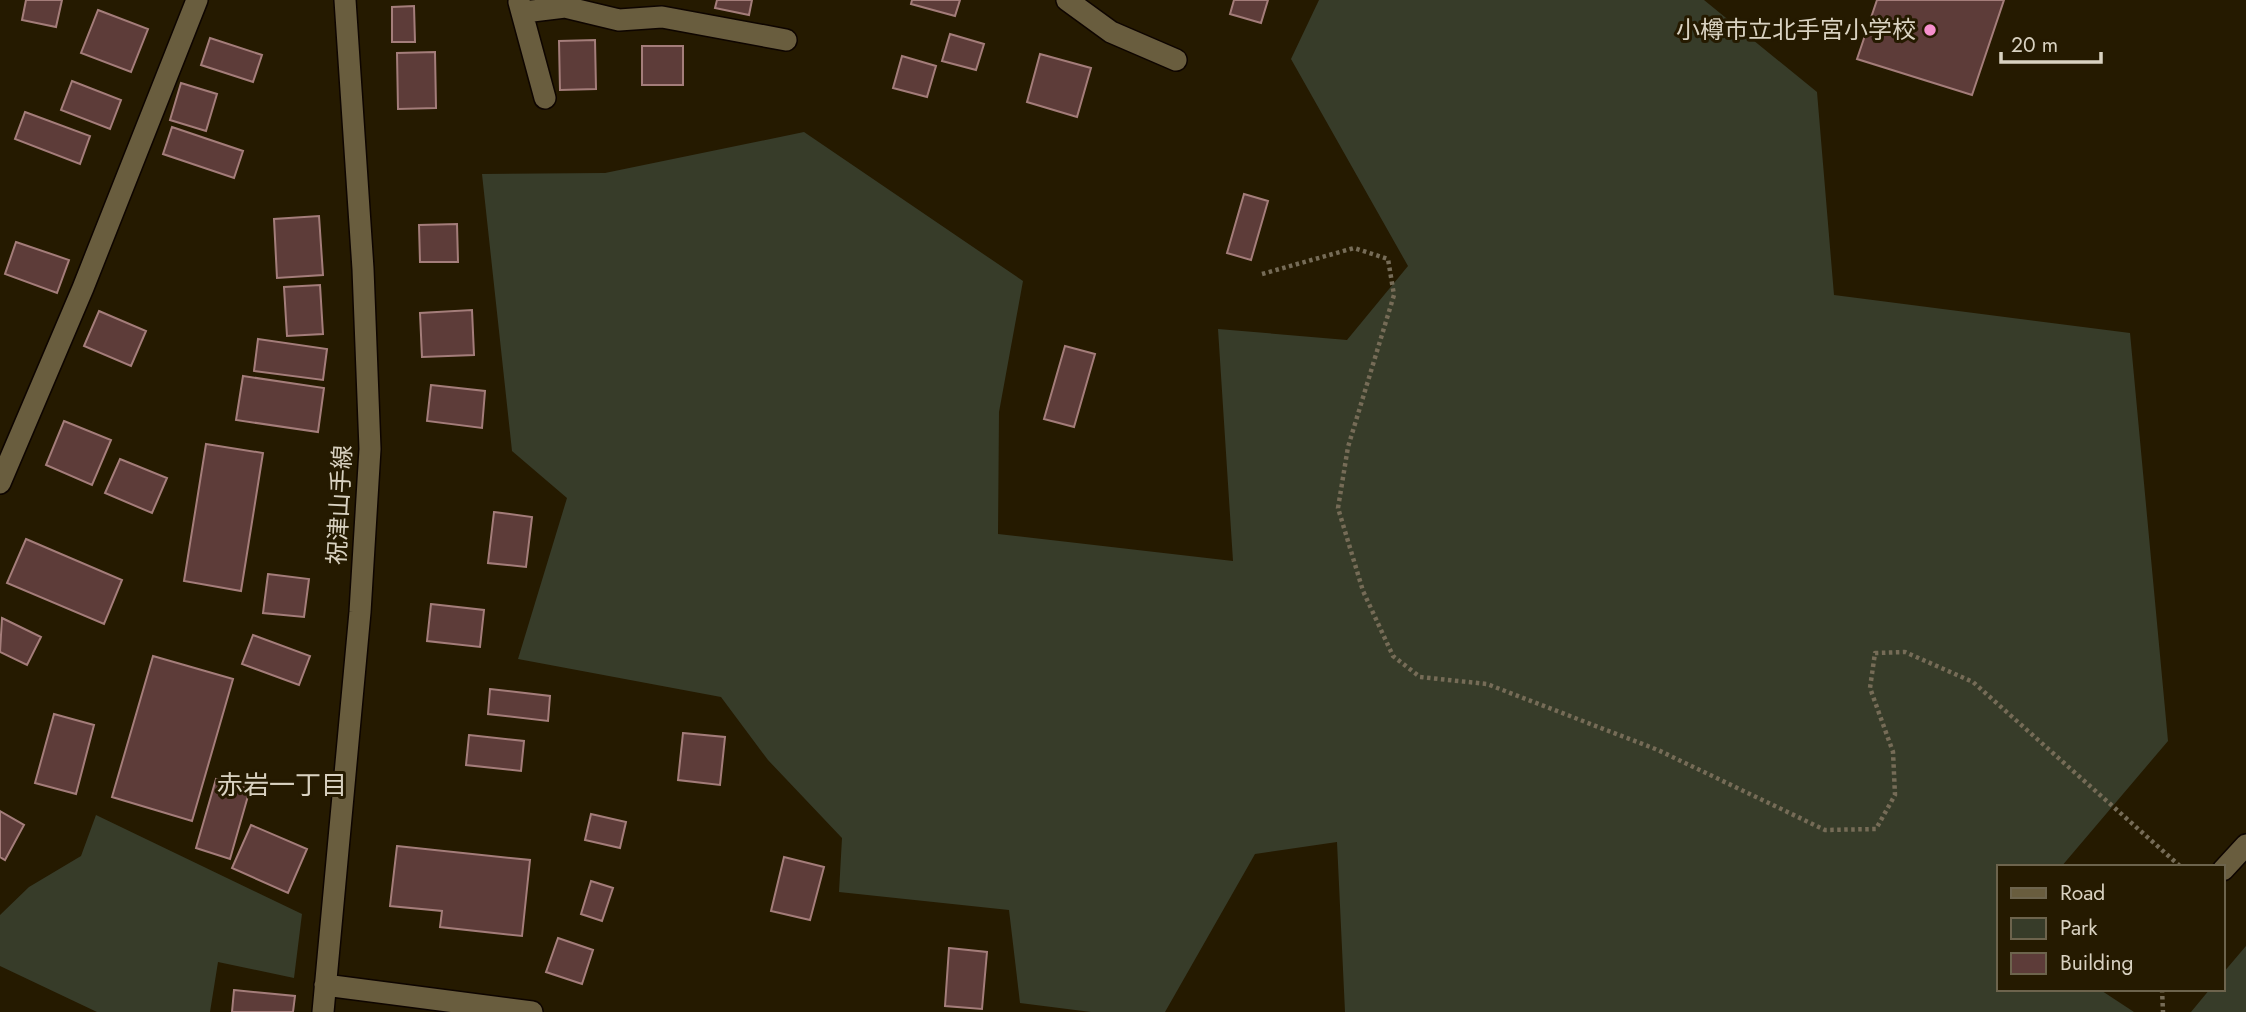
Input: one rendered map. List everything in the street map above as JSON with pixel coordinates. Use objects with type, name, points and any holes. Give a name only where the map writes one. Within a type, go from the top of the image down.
[{"type":"street","points":[[0,483],[83,288],[197,0]]},
{"type":"street","name":"祝津山手線","points":[[323,1012],[360,612],[370,449],[345,0]]},
{"type":"street","points":[[1068,0],[1111,32],[1176,60]]},
{"type":"street","points":[[545,97],[521,6],[565,7],[619,20],[662,17],[786,40]]},
{"type":"street","points":[[2225,868],[2246,845]]},
{"type":"street","points":[[326,985],[532,1012]]},
{"type":"path","points":[[1262,274],[1354,248],[1388,259],[1394,295],[1348,447],[1338,508],[1363,591],[1393,656],[1420,677],[1487,684],[1658,750],[1825,830],[1876,829],[1895,795],[1894,751],[1870,688],[1875,653],[1905,652],[1973,682],[2179,865]]},
{"type":"path","points":[[2162,991],[2163,1012]]},
{"type":"green space","points":[[1319,0],[1704,0],[1817,92],[1834,295],[2130,333],[2168,741],[2063,865],[1997,865],[1997,991],[2102,991],[2134,1012],[1345,1012],[1337,842],[1255,854],[1165,1012],[1091,1012],[1020,1003],[1009,910],[839,892],[842,838],[768,760],[721,697],[518,659],[567,498],[512,451],[482,174],[605,173],[804,132],[1023,281],[999,412],[998,534],[1233,561],[1218,329],[1347,340],[1408,266],[1291,59]]},
{"type":"green space","points":[[96,815],[302,914],[294,978],[218,962],[210,1012],[97,1012],[0,966],[0,915],[29,887],[81,856]]},
{"type":"green space","points":[[2246,946],[2246,1012],[2191,1012],[2208,991],[2225,991],[2225,971]]},
{"type":"building","points":[[26,0],[62,0],[56,27],[22,20]]},
{"type":"building","points":[[717,0],[752,0],[749,15],[715,8]]},
{"type":"building","points":[[912,0],[960,0],[955,16],[911,4]]},
{"type":"building","points":[[1234,0],[1268,0],[1261,23],[1230,14]]},
{"type":"building","name":"小樽市立北手宮小学校","points":[[1877,0],[2004,0],[1972,95],[1857,59]]},
{"type":"building","points":[[414,6],[415,42],[392,42],[392,7]]},
{"type":"building","points":[[98,10],[148,29],[131,72],[81,53]]},
{"type":"building","points":[[950,34],[984,44],[976,70],[942,61]]},
{"type":"building","points":[[210,38],[262,55],[253,82],[201,65]]},
{"type":"building","points":[[595,40],[596,89],[560,90],[559,41]]},
{"type":"building","points":[[642,46],[683,46],[683,85],[642,85]]},
{"type":"building","points":[[435,52],[436,108],[398,109],[397,53]]},
{"type":"building","points":[[1040,54],[1091,68],[1077,117],[1027,102]]},
{"type":"building","points":[[902,56],[936,66],[927,97],[893,88]]},
{"type":"building","points":[[72,81],[121,100],[110,129],[61,110]]},
{"type":"building","points":[[181,83],[217,94],[206,131],[170,120]]},
{"type":"building","points":[[25,112],[90,136],[80,164],[15,139]]},
{"type":"building","points":[[172,127],[243,151],[234,178],[163,154]]},
{"type":"building","points":[[1244,194],[1268,201],[1251,260],[1227,253]]},
{"type":"building","points":[[319,216],[323,275],[277,278],[274,219]]},
{"type":"building","points":[[457,224],[458,262],[420,262],[419,225]]},
{"type":"building","points":[[16,242],[69,260],[57,293],[5,274]]},
{"type":"building","points":[[320,285],[323,334],[287,336],[284,287]]},
{"type":"building","points":[[472,310],[474,355],[422,357],[420,313]]},
{"type":"building","points":[[99,311],[146,331],[131,366],[84,346]]},
{"type":"building","points":[[258,339],[327,349],[323,380],[254,371]]},
{"type":"building","points":[[1065,346],[1095,354],[1074,427],[1044,419]]},
{"type":"building","points":[[243,376],[324,388],[318,432],[236,420]]},
{"type":"building","points":[[431,385],[485,391],[482,428],[427,421]]},
{"type":"building","points":[[64,421],[111,440],[92,485],[46,465]]},
{"type":"building","points":[[206,444],[263,453],[241,591],[184,581]]},
{"type":"building","points":[[120,459],[167,478],[152,513],[105,493]]},
{"type":"building","points":[[494,512],[532,517],[526,567],[488,563]]},
{"type":"building","points":[[26,539],[122,580],[104,624],[7,583]]},
{"type":"building","points":[[268,574],[309,579],[304,617],[263,613]]},
{"type":"building","points":[[431,604],[484,610],[480,647],[427,641]]},
{"type":"building","points":[[2,618],[41,637],[27,665],[0,652]]},
{"type":"building","points":[[253,635],[310,656],[299,685],[242,664]]},
{"type":"building","points":[[153,656],[233,679],[192,821],[112,797]]},
{"type":"building","points":[[490,689],[550,696],[548,721],[488,714]]},
{"type":"building","points":[[54,714],[94,725],[76,794],[35,783]]},
{"type":"building","points":[[683,733],[725,737],[720,785],[678,780]]},
{"type":"building","points":[[469,735],[524,741],[521,771],[466,765]]},
{"type":"building","points":[[216,779],[250,789],[230,859],[196,848]]},
{"type":"building","points":[[0,811],[24,825],[5,860],[0,857]]},
{"type":"building","points":[[591,814],[626,822],[620,848],[585,840]]},
{"type":"building","points":[[251,825],[307,849],[288,893],[232,868]]},
{"type":"building","points":[[397,846],[530,860],[522,936],[440,927],[442,911],[390,906]]},
{"type":"building","points":[[784,857],[824,867],[810,920],[771,911]]},
{"type":"building","points":[[591,881],[613,888],[602,921],[581,914]]},
{"type":"building","points":[[558,938],[593,950],[582,984],[546,972]]},
{"type":"building","points":[[949,948],[987,952],[982,1009],[945,1006]]},
{"type":"building","points":[[234,990],[295,996],[293,1012],[232,1012]]},
{"type":"place","name":"小樽市立北手宮小学校","points":[[1930,30]]},
{"type":"district","name":"赤岩一丁目","points":[[282,785]]}]
